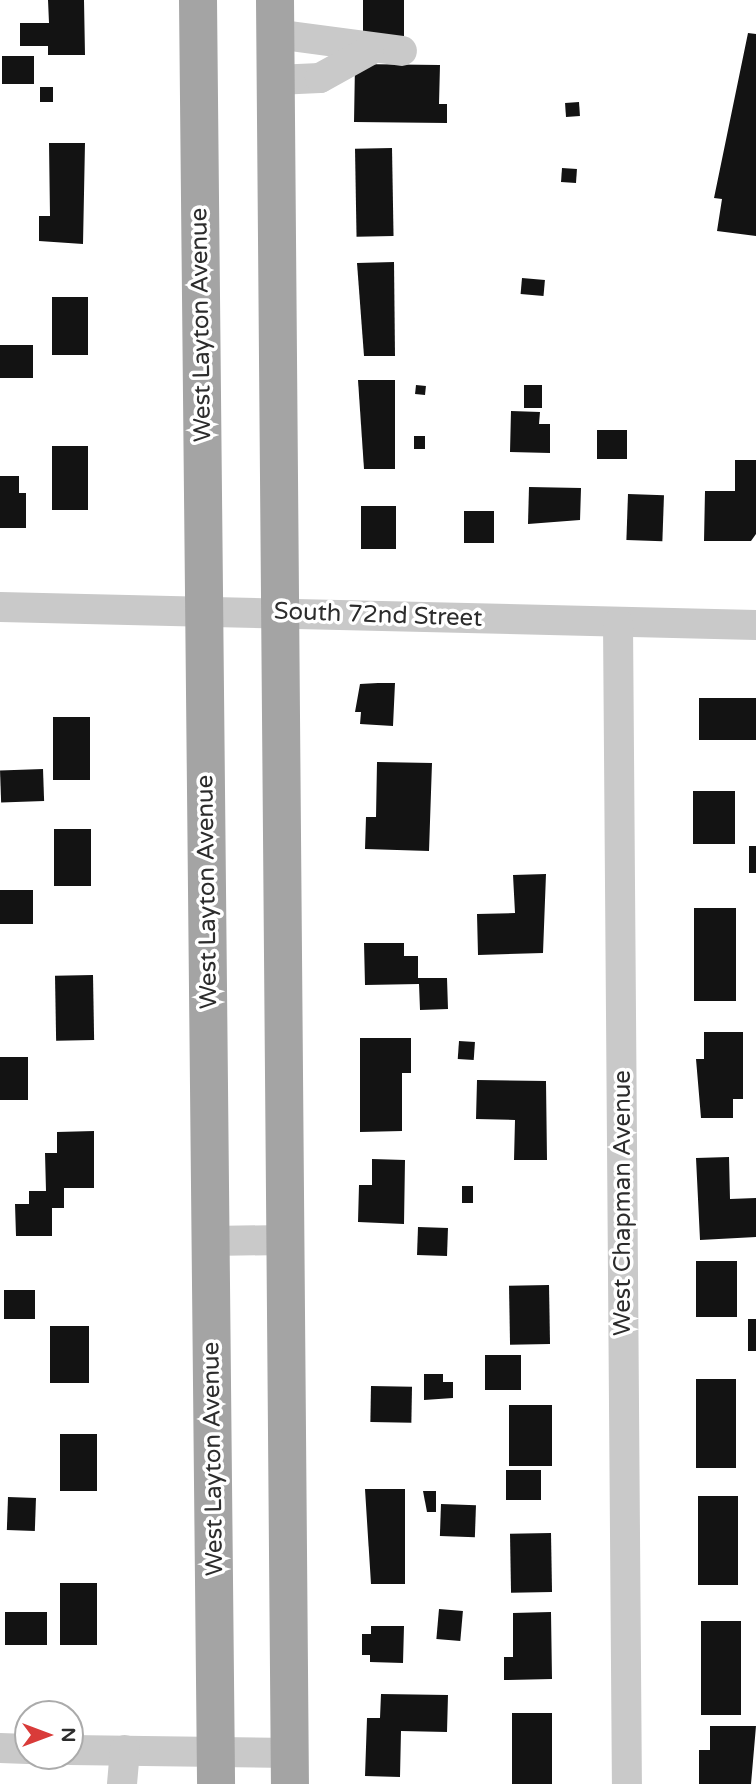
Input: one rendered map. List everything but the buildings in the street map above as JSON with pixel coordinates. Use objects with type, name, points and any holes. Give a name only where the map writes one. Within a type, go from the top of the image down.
[{"type":"main road","name":"West Layton Avenue","points":[[198,0],[216,1768]]},
{"type":"main road","points":[[275,17],[290,1768]]},
{"type":"street","points":[[275,17],[369,51],[402,51]]},
{"type":"street","points":[[276,80],[320,78],[369,51]]},
{"type":"street","name":"South 72nd Street","points":[[0,607],[204,609],[756,625]]},
{"type":"street","name":"West Chapman Avenue","points":[[618,622],[627,1784]]},
{"type":"street","points":[[210,1241],[286,1240]]},
{"type":"street","points":[[84,1749],[125,1750],[216,1768],[290,1768]]},
{"type":"street","points":[[122,1784],[125,1750]]}]
